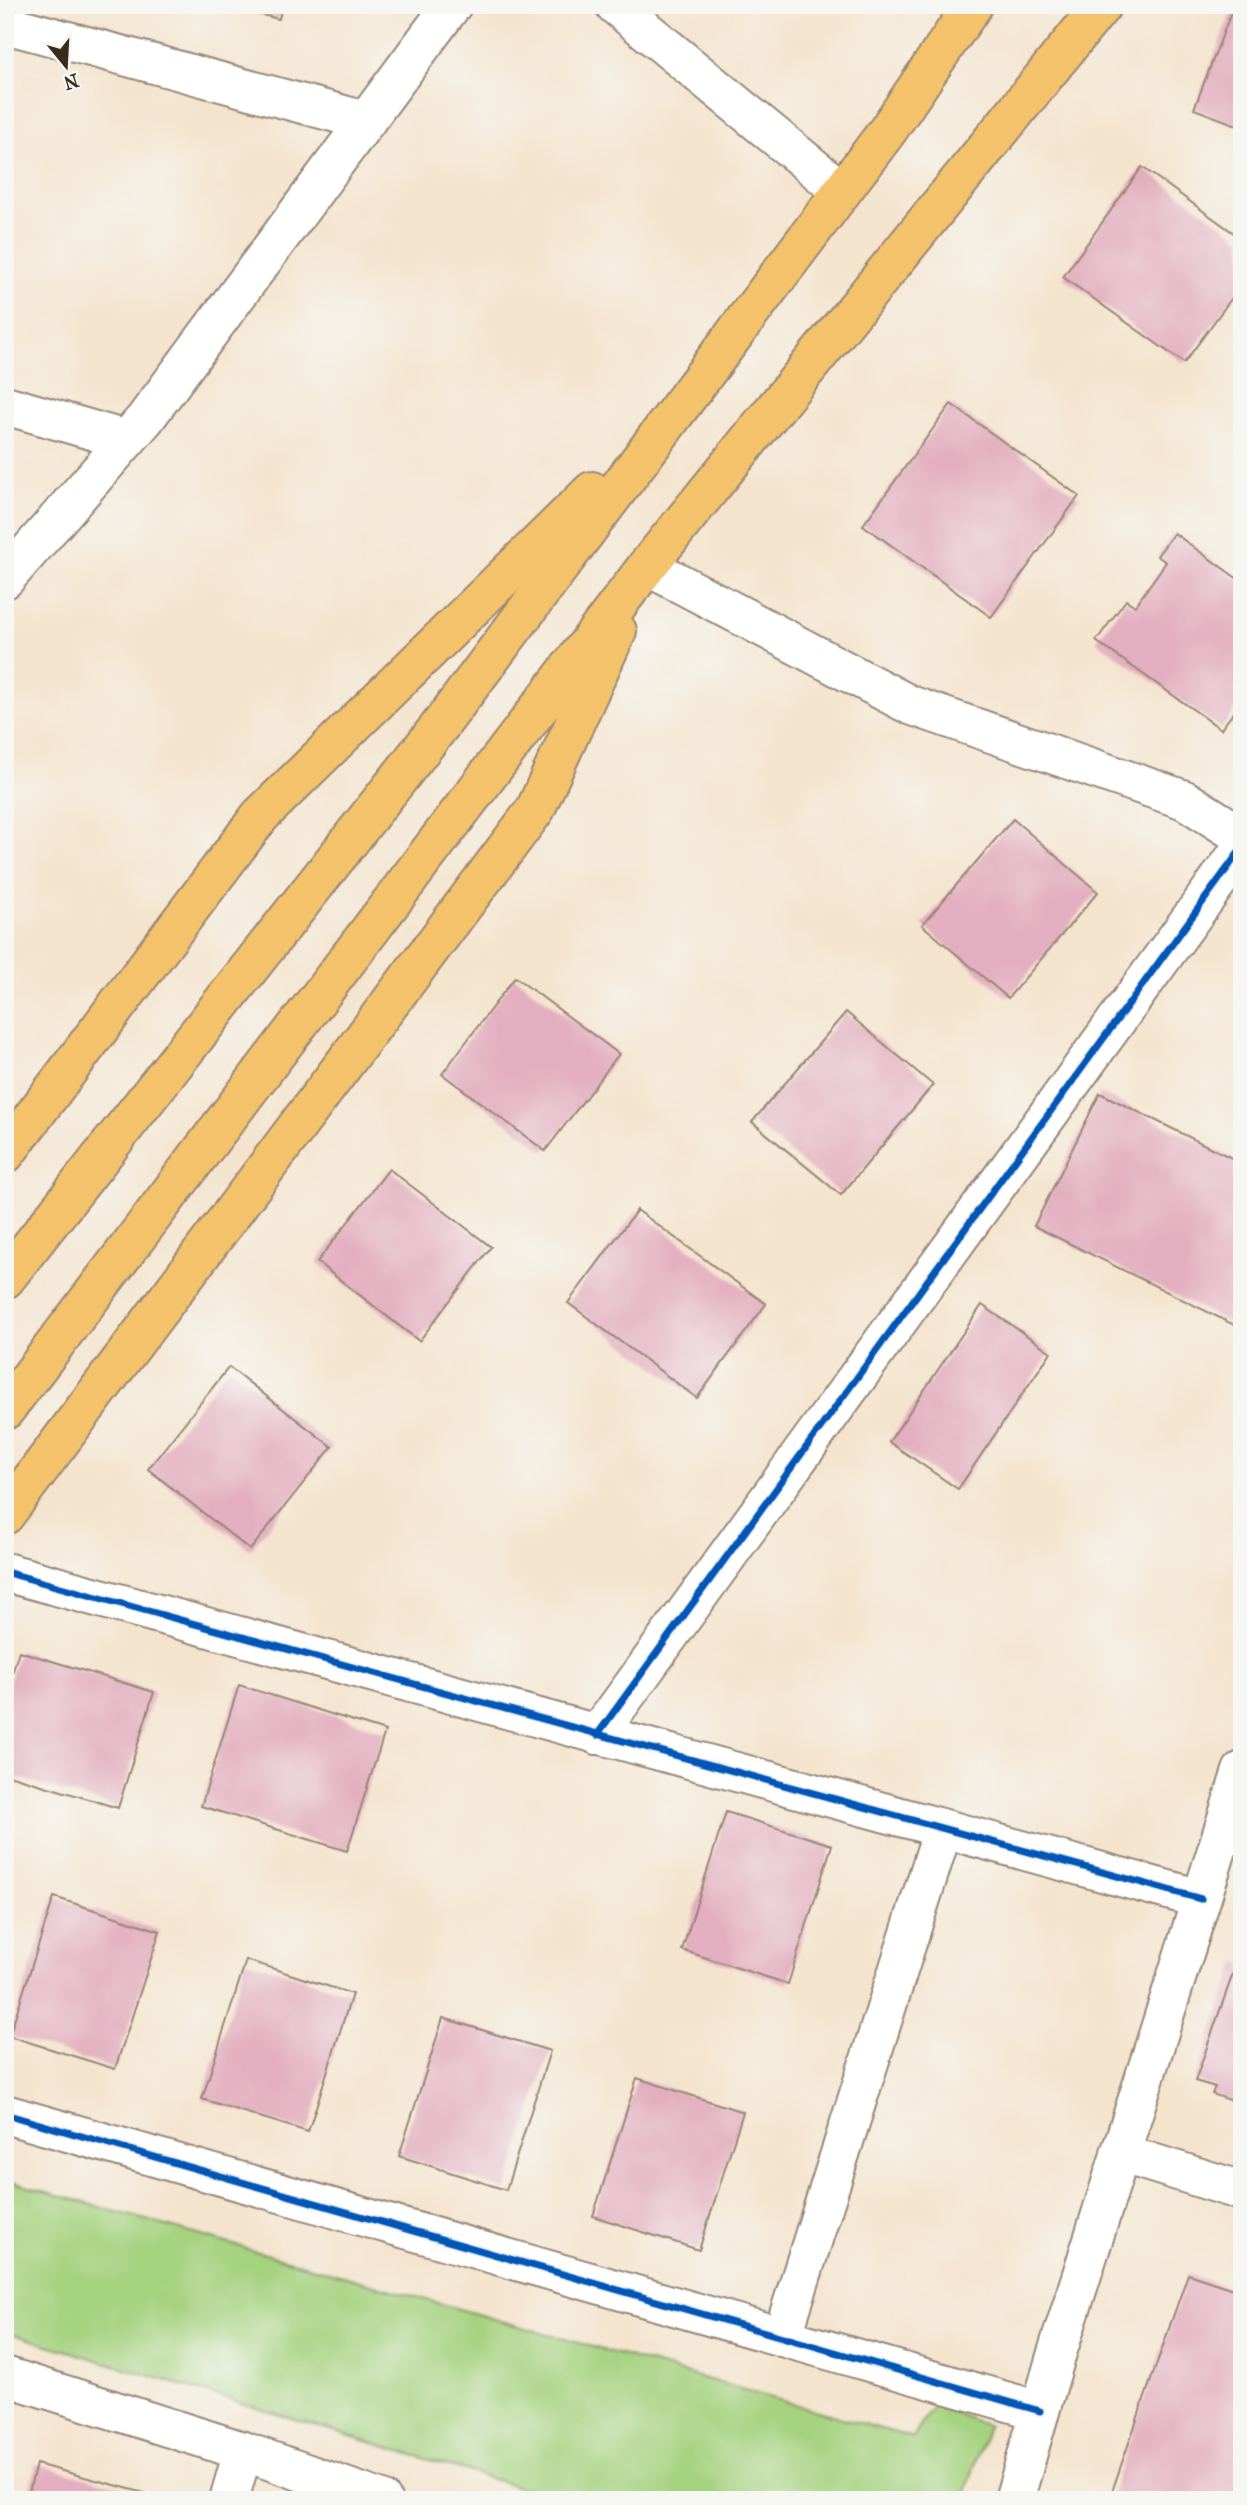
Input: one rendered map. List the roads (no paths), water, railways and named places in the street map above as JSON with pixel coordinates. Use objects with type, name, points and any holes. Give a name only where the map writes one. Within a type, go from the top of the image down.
[{"type":"main road","points":[[5,1279],[439,727],[842,191],[973,5]]},
{"type":"main road","points":[[5,1410],[647,566],[1102,5]]},
{"type":"main road","points":[[5,1154],[260,816],[681,404]]},
{"type":"main road","points":[[5,1515],[535,810],[647,566]]},
{"type":"street","points":[[5,579],[126,440],[452,5]]},
{"type":"street","points":[[615,5],[842,191]]},
{"type":"street","points":[[5,24],[366,121]]},
{"type":"street","points":[[5,405],[126,440]]},
{"type":"street","points":[[647,566],[910,705],[1185,800],[1242,836]]},
{"type":"street","points":[[597,1735],[1242,848]]},
{"type":"street","points":[[5,1572],[1201,1899]]},
{"type":"street","points":[[1014,2500],[1120,2153],[1242,1771]]},
{"type":"street","points":[[782,2337],[943,1829]]},
{"type":"street","points":[[5,2114],[1040,2411]]},
{"type":"street","points":[[1120,2153],[1242,2191]]},
{"type":"street","points":[[5,2376],[243,2451],[382,2500]]},
{"type":"street","points":[[229,2500],[243,2451]]}]
